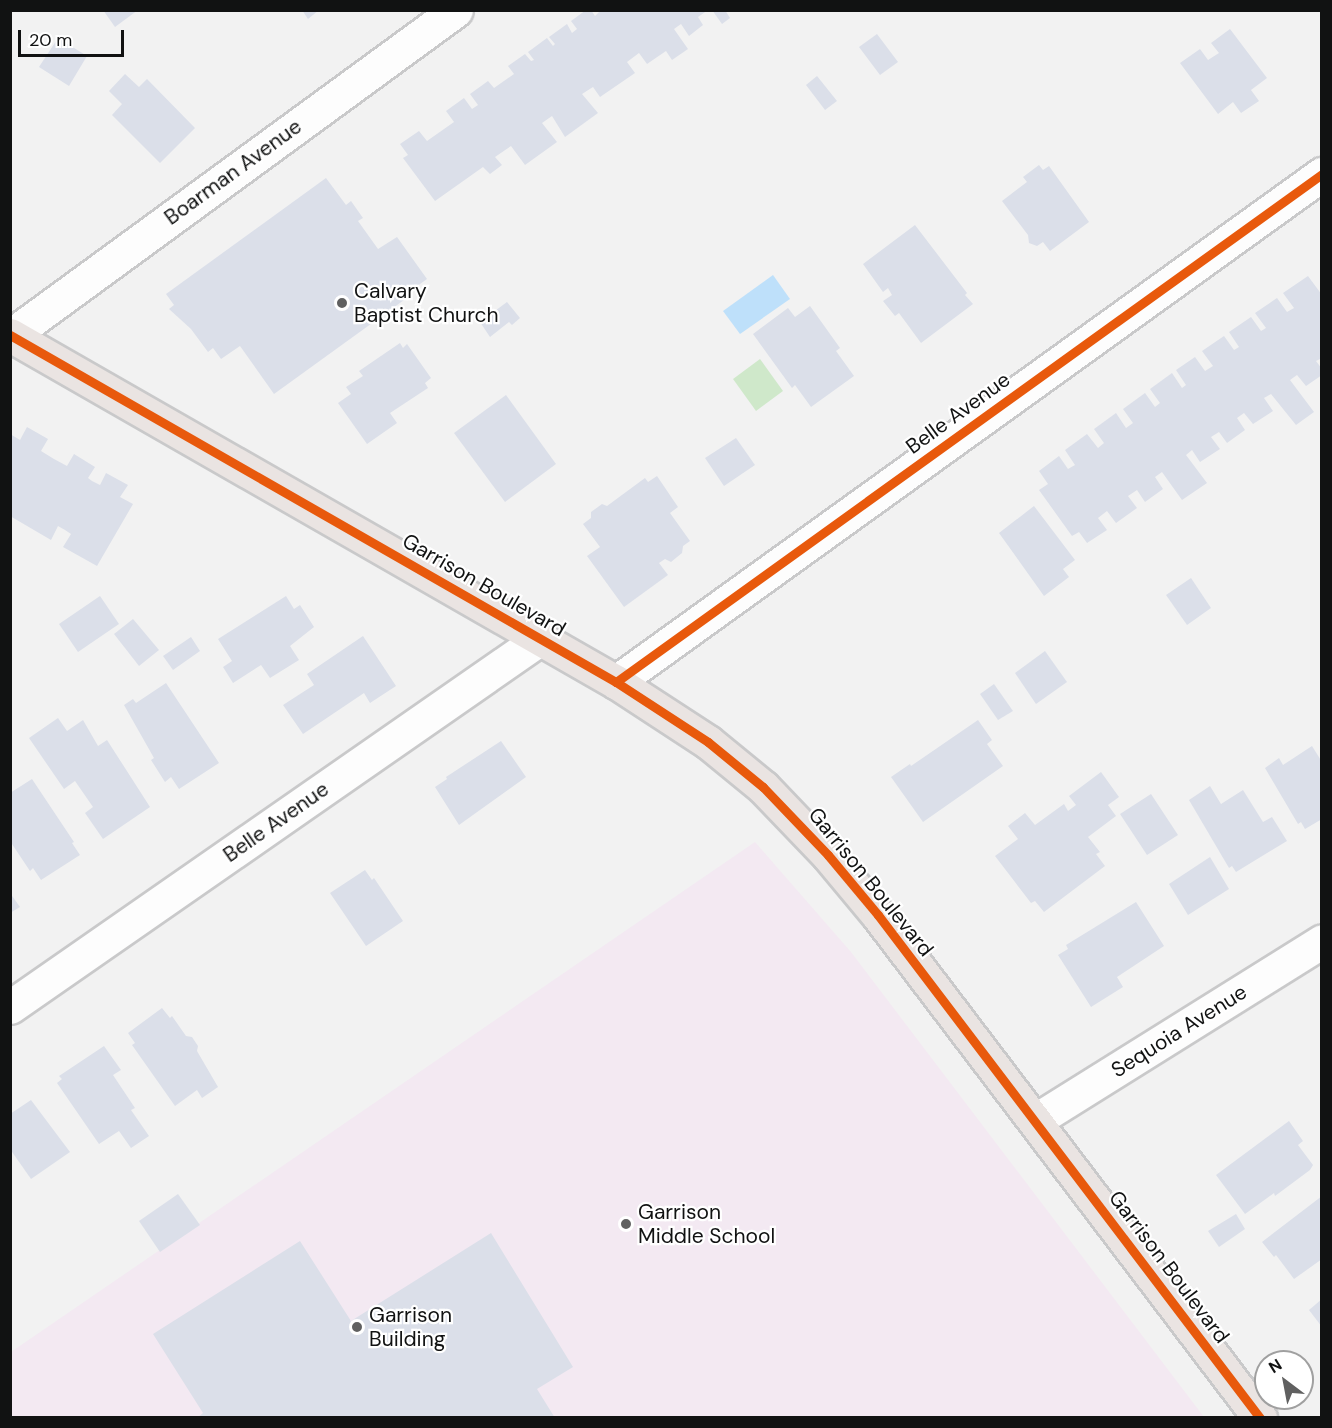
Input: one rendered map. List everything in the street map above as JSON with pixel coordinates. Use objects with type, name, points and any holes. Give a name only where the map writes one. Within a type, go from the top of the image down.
[{"type":"main road","name":"Garrison Boulevard","points":[[11,336],[541,638],[616,682],[708,742],[795,818],[878,915],[1036,1120],[1260,1418]]},
{"type":"street","name":"Boarman Avenue","points":[[11,336],[456,10]]},
{"type":"street","name":"Belle Avenue","points":[[616,682],[1322,174]]},
{"type":"street","name":"Belle Avenue","points":[[10,1007],[541,638]]},
{"type":"street","name":"Sequoia Avenue","points":[[1036,1120],[1322,941]]},
{"type":"shaded area","name":"Garrison Middle School","points":[[755,842],[851,952],[1204,1417],[11,1418],[11,1352]]},
{"type":"green space","points":[[760,359],[783,391],[756,411],[733,379]]},
{"type":"water","points":[[773,275],[790,299],[740,334],[723,311]]},
{"type":"building","points":[[103,10],[138,10],[115,27]]},
{"type":"building","points":[[302,10],[319,10],[308,19]]},
{"type":"building","points":[[586,10],[591,10],[595,16],[601,10],[708,10],[698,17],[703,25],[689,36],[681,24],[674,29],[688,49],[672,60],[666,51],[647,64],[639,53],[627,62],[635,73],[600,97],[593,87],[582,94],[598,113],[565,137],[552,116],[542,123],[557,142],[525,165],[511,146],[495,157],[502,165],[490,174],[483,167],[435,201],[403,158],[408,155],[400,144],[419,131],[427,141],[454,122],[446,111],[464,98],[472,109],[478,105],[470,94],[488,81],[494,88],[514,74],[508,66],[525,54],[531,61],[534,60],[528,52],[547,38],[553,46],[555,44],[549,37],[567,24],[572,33],[577,29],[571,21]]},
{"type":"building","points":[[712,10],[725,10],[730,18],[722,24]]},
{"type":"building","points":[[1230,29],[1267,78],[1251,90],[1259,101],[1241,113],[1233,102],[1218,114],[1180,63],[1200,49],[1208,60],[1219,53],[1211,43]]},
{"type":"building","points":[[877,34],[898,62],[880,75],[859,47]]},
{"type":"building","points":[[58,38],[87,56],[69,86],[39,67]]},
{"type":"building","points":[[125,74],[139,87],[147,79],[195,128],[160,163],[112,115],[122,104],[109,91]]},
{"type":"building","points":[[817,76],[837,101],[825,110],[806,85]]},
{"type":"building","points":[[1039,165],[1043,170],[1049,166],[1089,222],[1050,251],[1043,242],[1037,246],[1029,243],[1028,235],[1002,201],[1027,182],[1023,177]]},
{"type":"building","points":[[326,178],[346,205],[351,201],[363,218],[358,221],[378,249],[397,237],[427,279],[402,297],[404,300],[274,394],[240,346],[221,359],[213,348],[208,352],[191,329],[169,309],[174,305],[166,294]]},
{"type":"building","points":[[915,225],[973,304],[921,343],[899,313],[895,316],[883,301],[892,295],[888,288],[883,292],[863,264]]},
{"type":"building","points":[[1308,276],[1322,295],[1322,358],[1316,361],[1322,369],[1322,375],[1306,386],[1297,375],[1290,380],[1314,412],[1296,425],[1271,394],[1264,398],[1273,411],[1253,424],[1244,413],[1237,418],[1245,430],[1227,443],[1219,432],[1211,437],[1220,449],[1200,462],[1192,450],[1186,455],[1207,483],[1182,500],[1162,472],[1155,477],[1163,489],[1145,502],[1137,490],[1128,496],[1137,508],[1116,523],[1107,511],[1098,518],[1107,530],[1087,543],[1079,532],[1072,536],[1039,490],[1048,484],[1039,471],[1059,456],[1068,469],[1075,465],[1065,450],[1087,434],[1098,448],[1104,443],[1094,429],[1116,413],[1126,428],[1133,423],[1123,409],[1145,393],[1155,407],[1160,403],[1150,389],[1172,373],[1182,388],[1186,385],[1176,370],[1195,357],[1205,371],[1213,366],[1202,351],[1224,336],[1234,350],[1239,347],[1229,332],[1251,317],[1261,331],[1266,328],[1255,313],[1277,298],[1287,312],[1294,308],[1283,293]]},
{"type":"building","points":[[507,302],[520,318],[512,325],[509,322],[490,337],[480,322]]},
{"type":"building","points":[[810,306],[840,348],[836,351],[854,376],[811,407],[795,385],[792,388],[753,334],[788,308],[795,317]]},
{"type":"building","points":[[400,343],[403,348],[407,344],[431,378],[425,383],[428,388],[390,413],[397,423],[367,444],[338,403],[351,394],[346,387],[363,376],[359,371]]},
{"type":"building","points":[[506,395],[556,464],[505,502],[454,433]]},
{"type":"building","points":[[27,427],[48,439],[41,451],[54,459],[67,466],[74,454],[95,467],[88,478],[92,481],[100,485],[106,473],[128,485],[120,497],[133,504],[97,566],[63,547],[71,534],[65,530],[58,526],[51,540],[10,516],[10,434],[20,440]]},
{"type":"building","points":[[736,438],[755,465],[724,486],[705,458]]},
{"type":"building","points":[[657,476],[678,507],[670,513],[690,541],[683,546],[682,553],[671,562],[665,559],[659,563],[668,575],[624,607],[587,556],[600,547],[583,524],[591,518],[591,512],[602,504],[607,506],[645,478],[648,482]]},
{"type":"building","points":[[1034,506],[1075,560],[1063,569],[1069,577],[1044,596],[999,533]]},
{"type":"building","points":[[1191,578],[1211,608],[1187,625],[1166,595]]},
{"type":"building","points":[[100,596],[119,624],[78,652],[59,624]]},
{"type":"building","points":[[286,596],[294,609],[300,605],[314,627],[290,646],[299,660],[270,678],[261,665],[233,683],[223,667],[232,661],[218,639]]},
{"type":"building","points":[[133,619],[159,650],[139,666],[114,634]]},
{"type":"building","points":[[363,636],[396,686],[370,703],[364,693],[303,734],[283,705],[314,685],[307,674]]},
{"type":"building","points":[[191,637],[200,651],[173,670],[163,656]]},
{"type":"building","points":[[1045,651],[1067,682],[1036,704],[1015,673]]},
{"type":"building","points":[[166,683],[219,763],[179,789],[171,777],[165,782],[151,760],[154,758],[124,705],[133,699],[136,703]]},
{"type":"building","points":[[994,684],[1013,711],[998,720],[980,694]]},
{"type":"building","points":[[58,718],[67,731],[83,720],[98,746],[107,740],[150,807],[103,839],[85,813],[93,807],[75,781],[64,789],[29,738]]},
{"type":"building","points":[[978,720],[992,740],[987,744],[1003,766],[923,822],[891,777]]},
{"type":"building","points":[[501,741],[526,777],[459,825],[435,787],[447,779],[446,777]]},
{"type":"building","points":[[1312,746],[1322,762],[1322,819],[1305,829],[1301,822],[1298,824],[1265,768],[1279,758],[1283,765]]},
{"type":"building","points":[[1101,772],[1119,797],[1108,805],[1116,816],[1088,837],[1100,852],[1096,854],[1105,866],[1044,912],[1035,901],[1031,903],[995,856],[1018,839],[1008,826],[1025,813],[1035,825],[1064,804],[1068,811],[1076,805],[1069,796]]},
{"type":"building","points":[[32,779],[74,842],[72,843],[80,855],[41,880],[33,868],[30,871],[10,841],[10,793]]},
{"type":"building","points":[[1210,786],[1221,804],[1243,790],[1263,822],[1272,817],[1287,841],[1236,872],[1232,866],[1229,868],[1189,800]]},
{"type":"building","points":[[1151,794],[1178,835],[1147,855],[1120,814]]},
{"type":"building","points":[[1210,857],[1229,889],[1188,915],[1169,884]]},
{"type":"building","points":[[365,870],[372,880],[374,878],[403,921],[366,946],[330,893]]},
{"type":"building","points":[[10,893],[20,907],[10,913]]},
{"type":"building","points":[[1136,902],[1164,946],[1117,977],[1123,987],[1091,1007],[1058,955],[1068,949],[1066,945]]},
{"type":"building","points":[[162,1008],[170,1018],[172,1016],[186,1036],[192,1037],[198,1046],[197,1051],[218,1087],[202,1098],[197,1090],[175,1106],[132,1045],[135,1043],[128,1033]]},
{"type":"building","points":[[104,1046],[121,1070],[113,1075],[135,1108],[131,1110],[149,1136],[131,1148],[119,1131],[99,1144],[57,1083],[62,1079],[59,1076]]},
{"type":"building","points":[[31,1100],[70,1152],[31,1179],[10,1149],[10,1114]]},
{"type":"building","points":[[1289,1121],[1303,1141],[1298,1145],[1313,1165],[1310,1170],[1275,1196],[1274,1193],[1245,1214],[1216,1175]]},
{"type":"building","points":[[178,1194],[200,1225],[160,1252],[139,1221]]},
{"type":"building","points":[[1322,1196],[1322,1259],[1294,1279],[1276,1255],[1274,1257],[1262,1242]]},
{"type":"building","points":[[1236,1214],[1245,1229],[1219,1247],[1208,1231]]},
{"type":"building","name":"Garrison Building","points":[[491,1233],[573,1367],[537,1389],[555,1418],[197,1418],[203,1413],[153,1334],[300,1241],[351,1321]]},
{"type":"building","points":[[1322,1299],[1322,1327],[1309,1310]]},
{"type":"cycle path","points":[[616,682],[1322,174]]},
{"type":"cycle path","points":[[10,335],[616,682],[708,742],[763,787],[828,855],[878,915],[1260,1418]]},
{"type":"place","name":"Calvary Baptist Church","points":[[342,303]]},
{"type":"place","name":"Garrison Middle School","points":[[626,1224]]},
{"type":"place","name":"Garrison Building","points":[[357,1327]]}]
